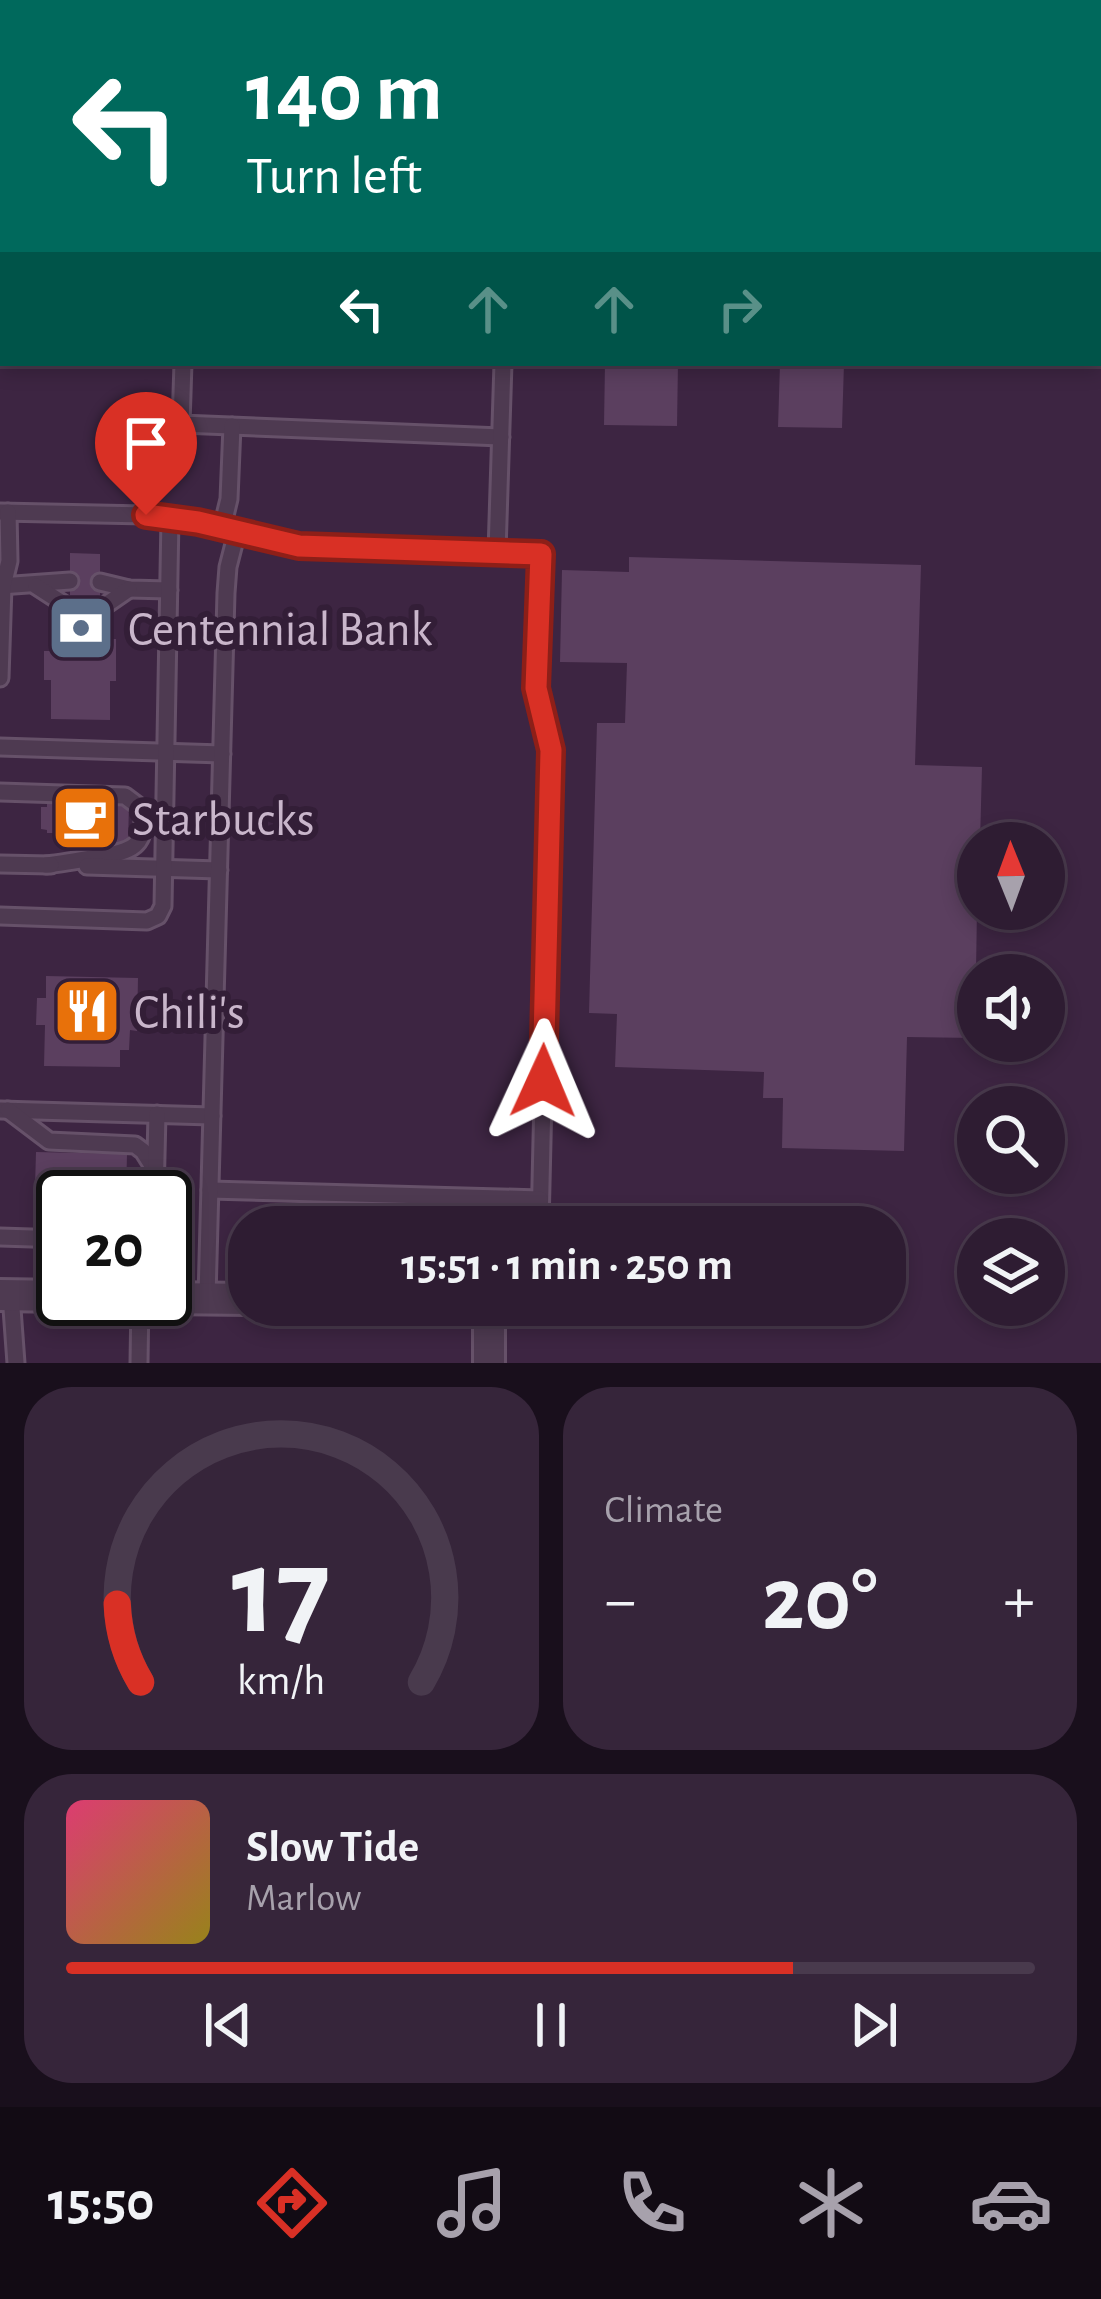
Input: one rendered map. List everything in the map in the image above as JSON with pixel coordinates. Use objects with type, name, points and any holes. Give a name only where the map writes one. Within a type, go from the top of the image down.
[{"type":"street","points":[[6,1294],[36,1295]]},
{"type":"street","points":[[192,1298],[228,1298]]},
{"type":"street","points":[[489,1326],[489,1363]]},
{"type":"lane","points":[[183,366],[181,424],[501,437]]},
{"type":"lane","points":[[496,552],[503,366]]},
{"type":"lane","points":[[207,1298],[232,426]]},
{"type":"lane","points":[[0,678],[2,586],[9,561],[4,512],[146,515],[299,546],[541,554],[536,688],[551,750],[541,1206]]},
{"type":"lane","points":[[0,916],[147,921],[158,916],[163,906],[170,518]]},
{"type":"lane","points":[[2,586],[70,588],[36,586]]},
{"type":"lane","points":[[130,589],[100,589],[170,590]]},
{"type":"lane","points":[[0,747],[222,754]]},
{"type":"lane","points":[[0,792],[125,796],[141,808],[145,824],[140,842],[126,853],[46,865]]},
{"type":"lane","points":[[0,864],[218,870]]},
{"type":"lane","points":[[4,1110],[212,1116]]},
{"type":"lane","points":[[4,1110],[49,1141],[135,1145],[155,1170]]},
{"type":"lane","points":[[155,1170],[157,1114]]},
{"type":"lane","points":[[210,1190],[541,1199]]},
{"type":"lane","points":[[0,1237],[36,1238]]},
{"type":"lane","points":[[6,1294],[16,1363]]},
{"type":"lane","points":[[139,1363],[140,1326]]},
{"type":"building","points":[[605,366],[678,366],[677,426],[604,425]]},
{"type":"building","points":[[780,366],[844,366],[842,428],[778,427]]},
{"type":"building","name":"Centennial Bank","points":[[70,553],[100,554],[100,617],[110,617],[110,639],[116,639],[110,720],[51,719],[51,680],[44,680],[44,651],[51,651],[52,617],[70,617]]},
{"type":"building","points":[[629,557],[921,565],[915,765],[982,767],[981,822],[957,822],[957,930],[977,930],[976,954],[957,954],[957,1038],[907,1037],[904,1151],[782,1148],[783,1098],[763,1098],[764,1072],[615,1067],[617,1014],[589,1013],[597,723],[625,723],[627,663],[560,662],[562,570],[629,572]]},
{"type":"building","name":"Starbucks","points":[[68,799],[129,804],[128,844],[68,844],[68,833],[41,829],[41,807],[68,804]]},
{"type":"building","name":"Chili's","points":[[46,976],[138,978],[137,1031],[130,1030],[129,1050],[120,1050],[120,1067],[44,1066],[45,1025],[36,1025],[37,998],[46,998]]},
{"type":"building","points":[[36,1152],[127,1154],[127,1170],[36,1170],[34,1221]]},
{"type":"place","name":"Centennial Bank","points":[[81,628]]},
{"type":"place","name":"Starbucks","points":[[85,818]]},
{"type":"place","name":"Chili's","points":[[87,1011]]},
{"type":"route","points":[[146,515],[299,546],[541,554],[536,688],[551,750],[543,1081]]}]
